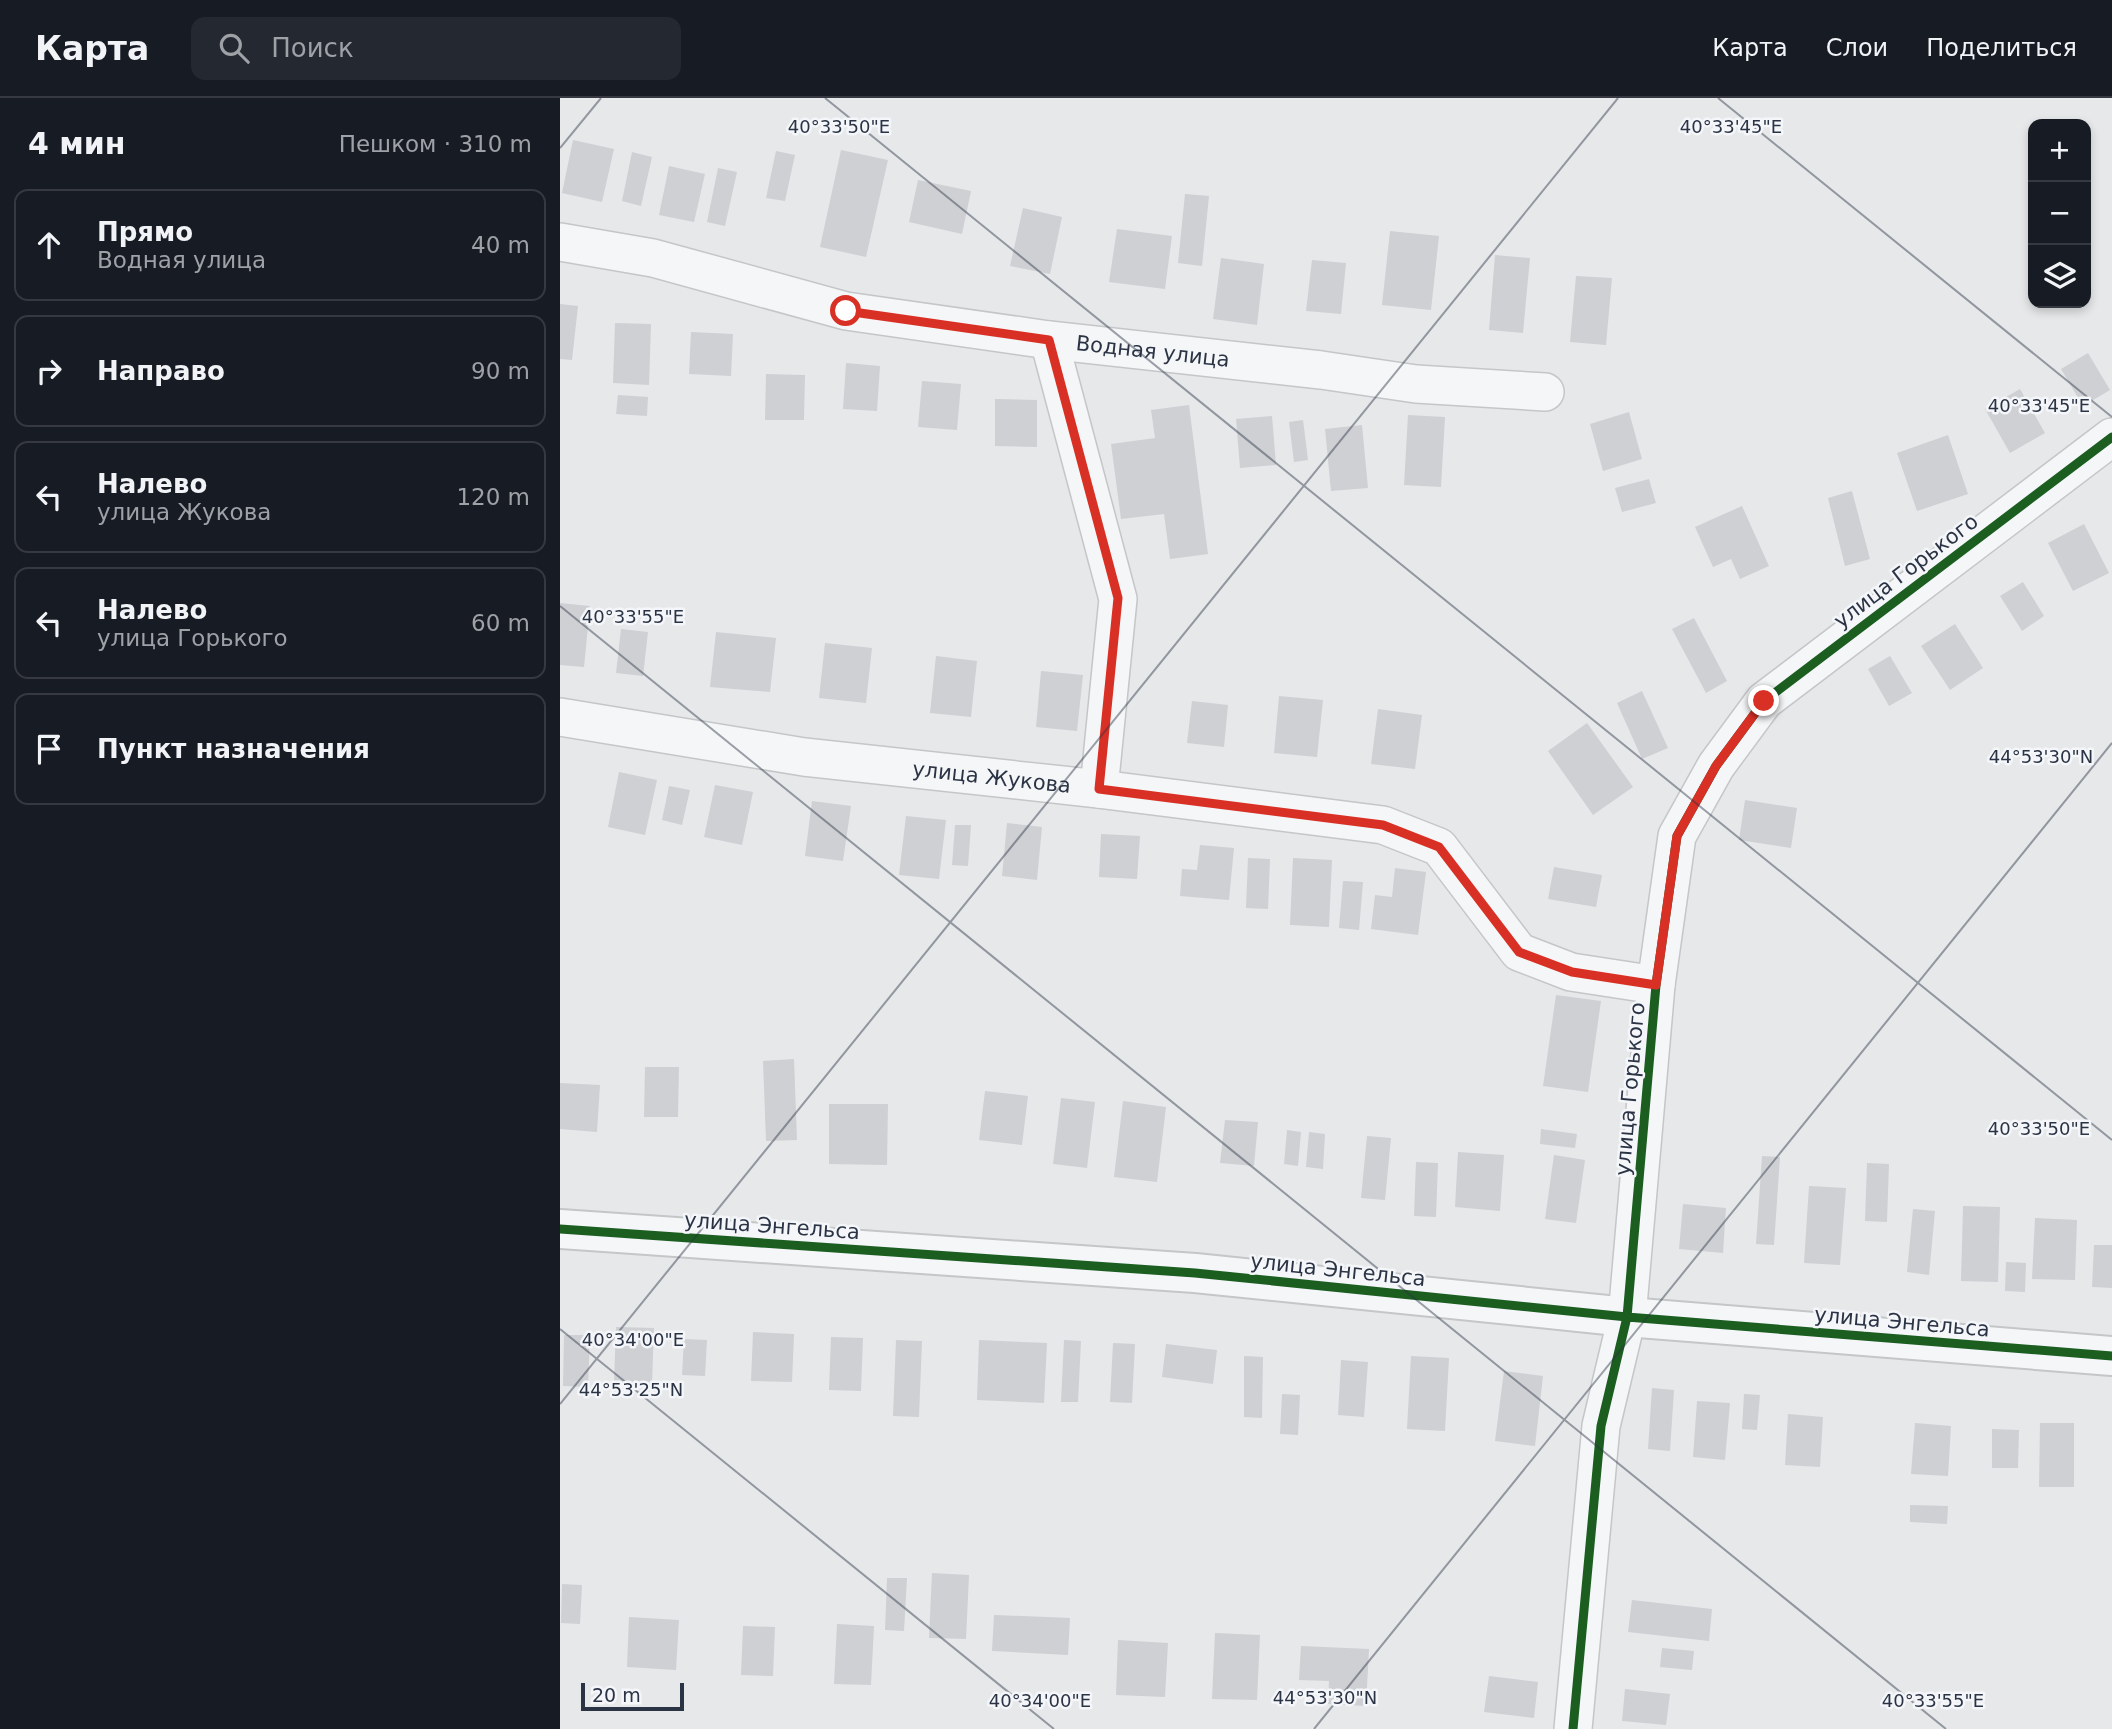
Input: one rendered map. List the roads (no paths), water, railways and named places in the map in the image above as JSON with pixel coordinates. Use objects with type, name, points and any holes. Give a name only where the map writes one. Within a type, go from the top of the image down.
[{"type":"street","name":"Водная улица","points":[[560,242],[653,258],[846,311],[1049,340],[1321,370],[1416,384],[1545,391]]},
{"type":"street","points":[[1049,340],[1118,598],[1099,789]]},
{"type":"street","name":"улица Горького","points":[[1573,1729],[1601,1426],[1627,1317],[1656,985],[1677,836],[1716,766],[1764,701],[2112,436]]},
{"type":"street","name":"улица Жукова","points":[[560,717],[804,757],[1099,789],[1383,825],[1439,847],[1519,952],[1572,972],[1656,985]]},
{"type":"street","name":"улица Энгельса","points":[[560,1229],[1195,1273],[1627,1317],[2112,1356]]}]
